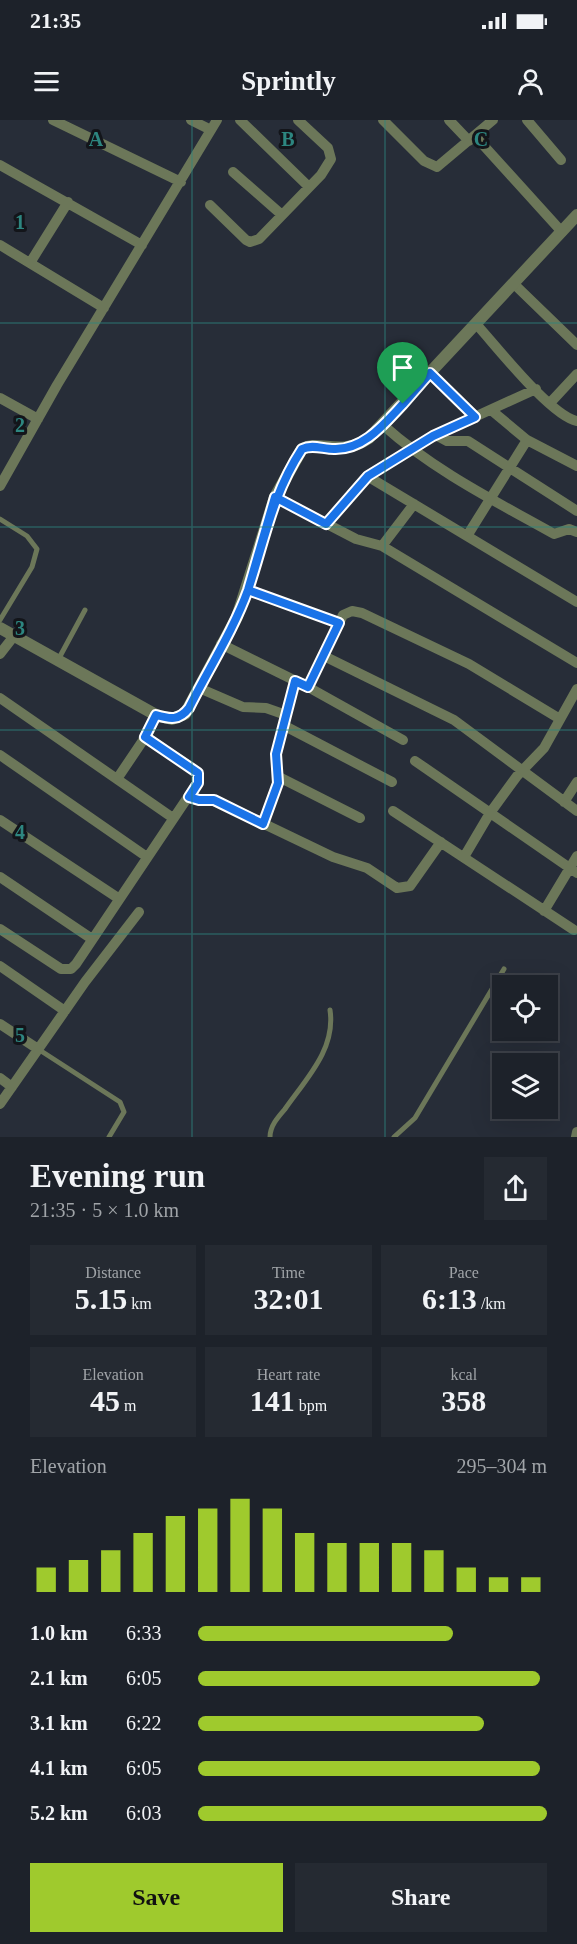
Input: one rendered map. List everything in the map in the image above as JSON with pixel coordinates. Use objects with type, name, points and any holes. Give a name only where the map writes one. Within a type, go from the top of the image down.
[{"type":"street","points":[[53,120],[181,182]]},
{"type":"street","points":[[191,120],[211,130]]},
{"type":"street","points":[[2,478],[217,120]]},
{"type":"street","points":[[240,120],[309,187]]},
{"type":"street","points":[[210,205],[250,242],[259,239],[328,165],[331,154],[297,120]]},
{"type":"street","points":[[383,120],[432,166],[442,164],[494,120]]},
{"type":"street","points":[[448,120],[472,139],[562,232]]},
{"type":"street","points":[[526,120],[561,160]]},
{"type":"street","points":[[0,165],[142,245]]},
{"type":"street","points":[[233,172],[282,215]]},
{"type":"street","points":[[30,263],[68,202]]},
{"type":"street","points":[[0,628],[156,715],[172,719],[184,714],[237,617],[248,590],[275,497],[302,449],[308,446],[333,449],[358,445],[383,425],[577,214]]},
{"type":"street","points":[[0,245],[104,308]]},
{"type":"street","points":[[514,284],[577,345]]},
{"type":"street","points":[[477,325],[550,403],[567,418],[577,421]]},
{"type":"street","points":[[430,373],[475,417]]},
{"type":"street","points":[[550,403],[577,374]]},
{"type":"street","points":[[326,524],[368,476],[436,435],[536,389]]},
{"type":"street","points":[[0,398],[38,419]]},
{"type":"street","points":[[490,410],[526,440],[577,466]]},
{"type":"street","points":[[383,425],[411,450],[490,499],[554,534],[569,529],[577,532]]},
{"type":"street","points":[[436,435],[447,441],[468,441],[577,511]]},
{"type":"street","points":[[467,536],[526,440]]},
{"type":"street","points":[[368,476],[577,602]]},
{"type":"street","points":[[275,497],[356,539],[382,546],[577,663]]},
{"type":"street","points":[[382,546],[414,504]]},
{"type":"street","points":[[248,590],[339,623]]},
{"type":"street","points":[[308,687],[339,623],[347,612],[362,613],[469,664],[560,719]]},
{"type":"street","points":[[0,654],[14,636]]},
{"type":"street","points":[[221,644],[308,687],[403,740]]},
{"type":"street","points":[[324,656],[438,710],[577,811]]},
{"type":"street","points":[[263,824],[279,777],[276,754],[295,681]]},
{"type":"street","points":[[200,687],[243,707],[266,708],[392,782]]},
{"type":"street","points":[[464,857],[490,813],[523,770],[541,753],[577,688]]},
{"type":"street","points":[[0,698],[173,818]]},
{"type":"street","points":[[117,779],[145,737],[156,715]]},
{"type":"street","points":[[0,929],[56,967],[66,970],[76,964],[118,898],[198,783],[198,773],[145,737]]},
{"type":"street","points":[[0,755],[147,857]]},
{"type":"street","points":[[415,761],[573,871]]},
{"type":"street","points":[[279,777],[360,818]]},
{"type":"street","points":[[564,802],[577,782]]},
{"type":"street","points":[[189,797],[214,800],[333,857],[367,868],[397,888],[410,886],[441,842]]},
{"type":"street","points":[[393,811],[574,930]]},
{"type":"street","points":[[0,820],[118,898]]},
{"type":"street","points":[[544,911],[573,871],[577,856]]},
{"type":"street","points":[[0,877],[92,939]]},
{"type":"street","points":[[0,1104],[65,1011],[139,912]]},
{"type":"street","points":[[0,966],[65,1011]]},
{"type":"street","points":[[0,1024],[38,1049]]},
{"type":"street","points":[[0,1078],[12,1086]]},
{"type":"street","points":[[576,1137],[577,1132]]},
{"type":"lane","points":[[0,519],[27,536],[37,549],[32,567],[0,620]]},
{"type":"lane","points":[[58,660],[85,610]]},
{"type":"lane","points":[[394,1137],[415,1118],[504,969]]},
{"type":"lane","points":[[270,1137],[275,1121],[327,1047],[332,1025],[330,1010]]},
{"type":"lane","points":[[38,1049],[120,1102],[123,1107],[122,1118],[109,1137]]},
{"type":"route","points":[[403,404],[369,438],[358,445],[343,449],[308,446],[302,449],[275,497],[248,590],[237,617],[189,708],[184,714],[172,719],[156,715],[145,737],[198,773],[198,783],[189,797],[214,800],[263,824],[278,783],[276,754],[295,681],[308,687],[339,623],[248,590],[262,543],[275,497],[326,524],[368,476],[433,436],[475,417],[430,373],[403,404]]}]
